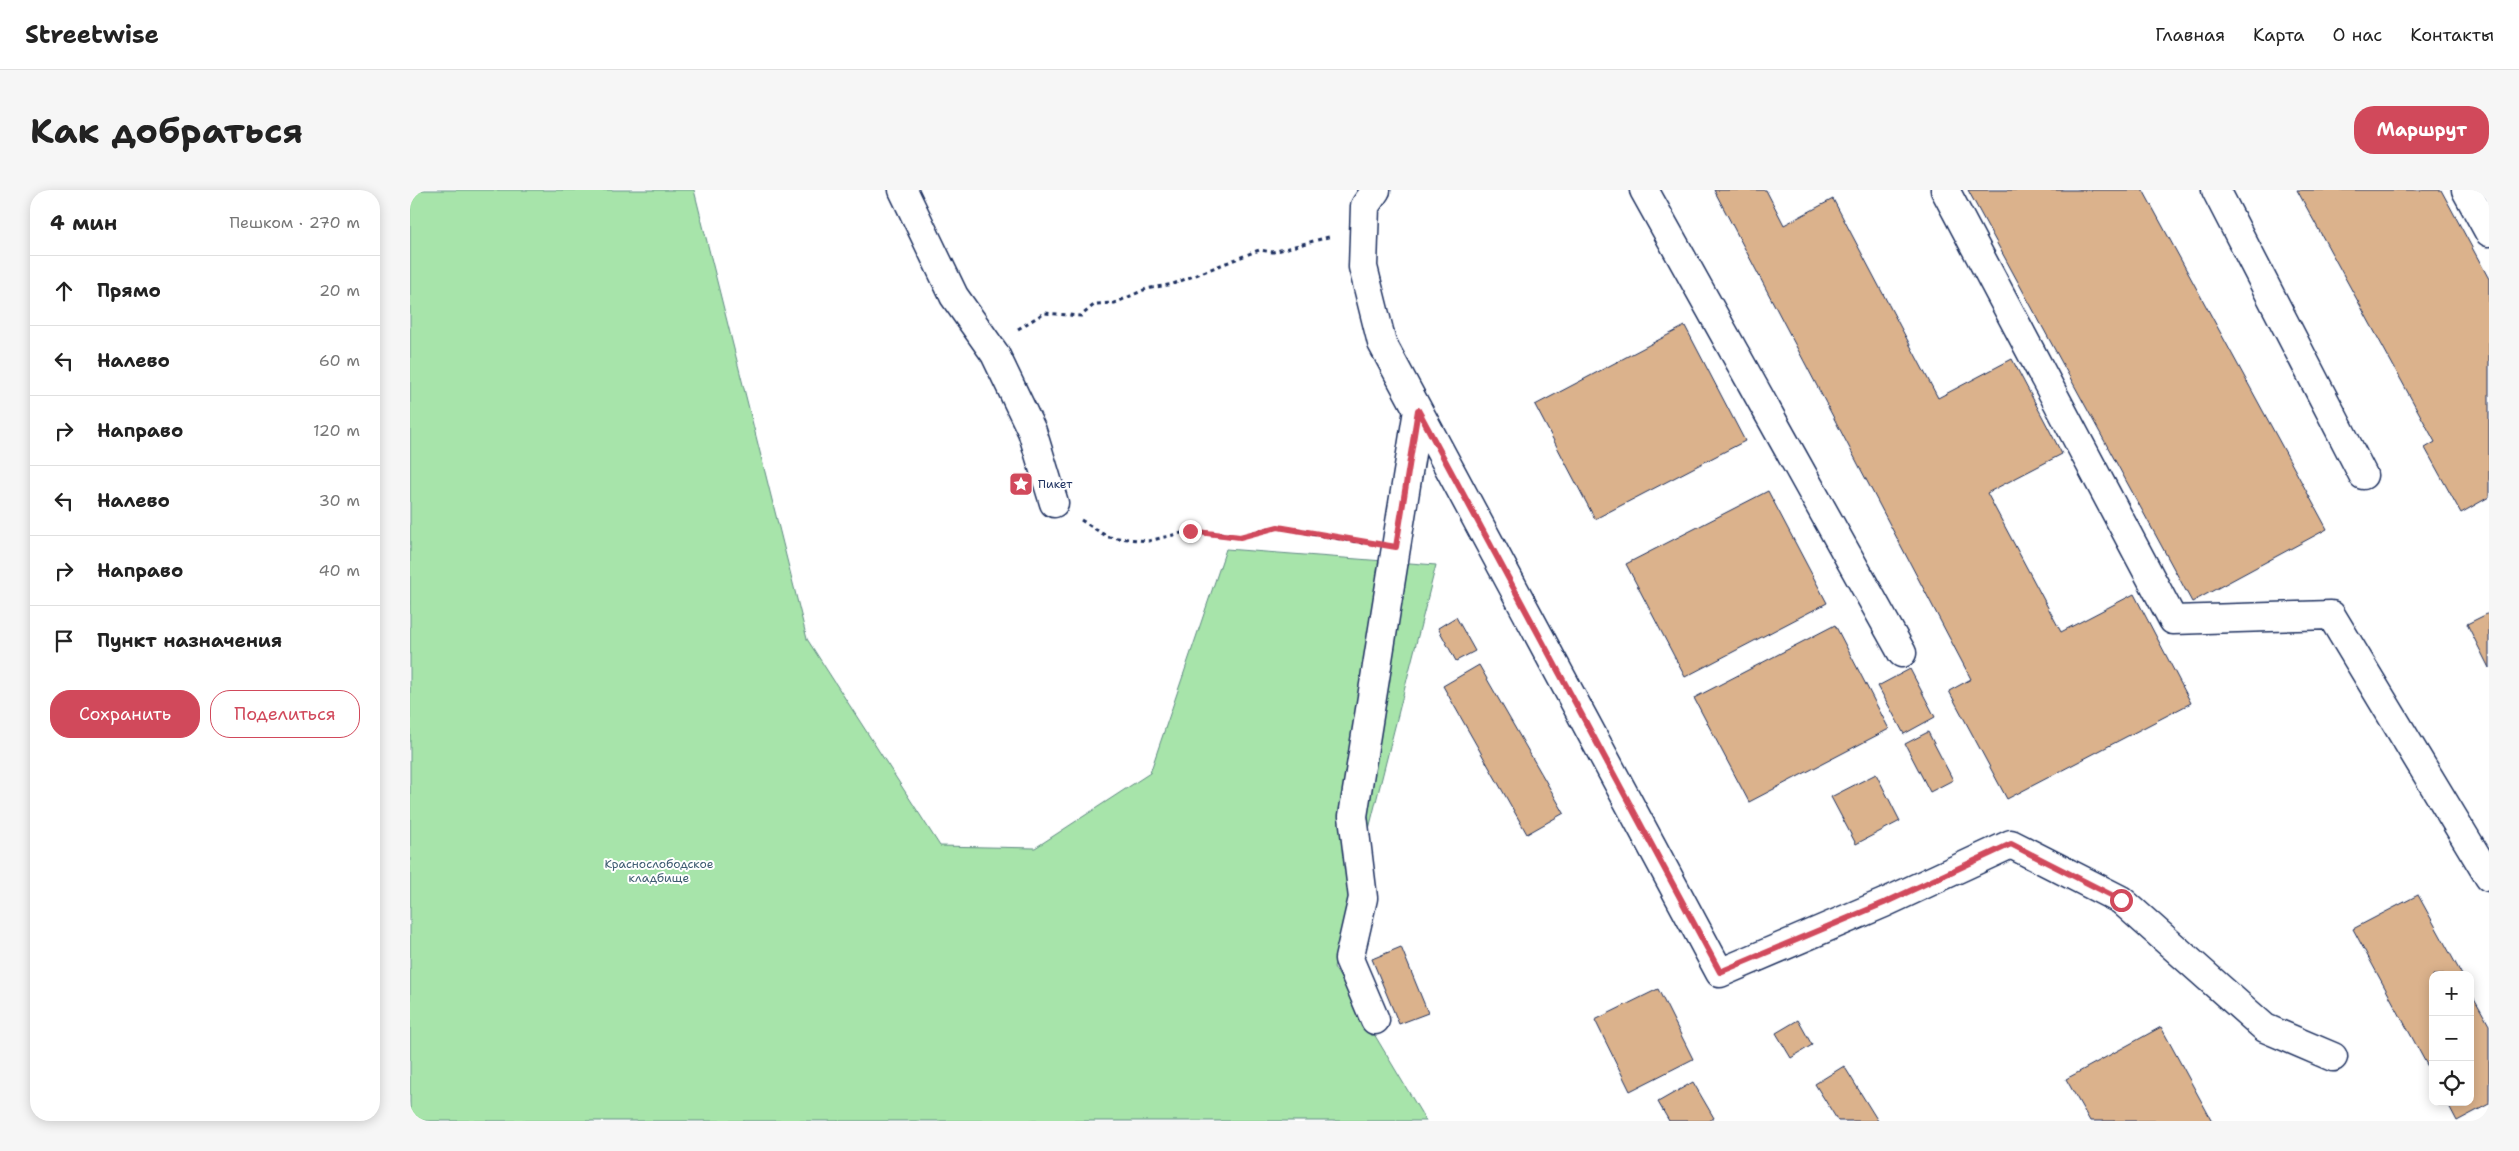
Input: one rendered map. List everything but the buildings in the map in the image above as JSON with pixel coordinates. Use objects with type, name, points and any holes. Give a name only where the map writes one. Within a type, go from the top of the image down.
[{"type":"lane","points":[[903,190],[954,296],[996,354],[1032,431],[1054,503]]},
{"type":"lane","points":[[1376,190],[1365,206],[1363,268],[1382,344],[1720,972],[1884,903],[2011,844],[2121,900],[2266,1028],[2333,1057]]},
{"type":"lane","points":[[1644,190],[1902,653]]},
{"type":"lane","points":[[1945,190],[2173,620],[2331,615],[2489,877]]},
{"type":"lane","points":[[2216,190],[2363,476]]},
{"type":"lane","points":[[2466,190],[2489,232]]},
{"type":"lane","points":[[1375,1020],[1349,959],[1363,898],[1353,816],[1418,410]]},
{"type":"path","points":[[986,341],[1021,328],[1044,313],[1081,316],[1095,304],[1115,303],[1146,290],[1173,284],[1258,250],[1273,252],[1307,241],[1365,229]]},
{"type":"path","points":[[1054,503],[1108,537],[1148,541],[1190,531],[1240,537],[1278,527],[1396,547]]},
{"type":"green space","name":"Краснослободское кладбище","points":[[410,190],[694,190],[807,639],[940,846],[1035,848],[1150,773],[1226,549],[1436,565],[1334,967],[1426,1121],[410,1121]]},
{"type":"place","name":"Пикет","points":[[1021,484]]},
{"type":"route","points":[[1190,531],[1240,537],[1278,527],[1396,547],[1418,410],[1720,972],[1884,903],[2011,844],[2121,900]]}]
